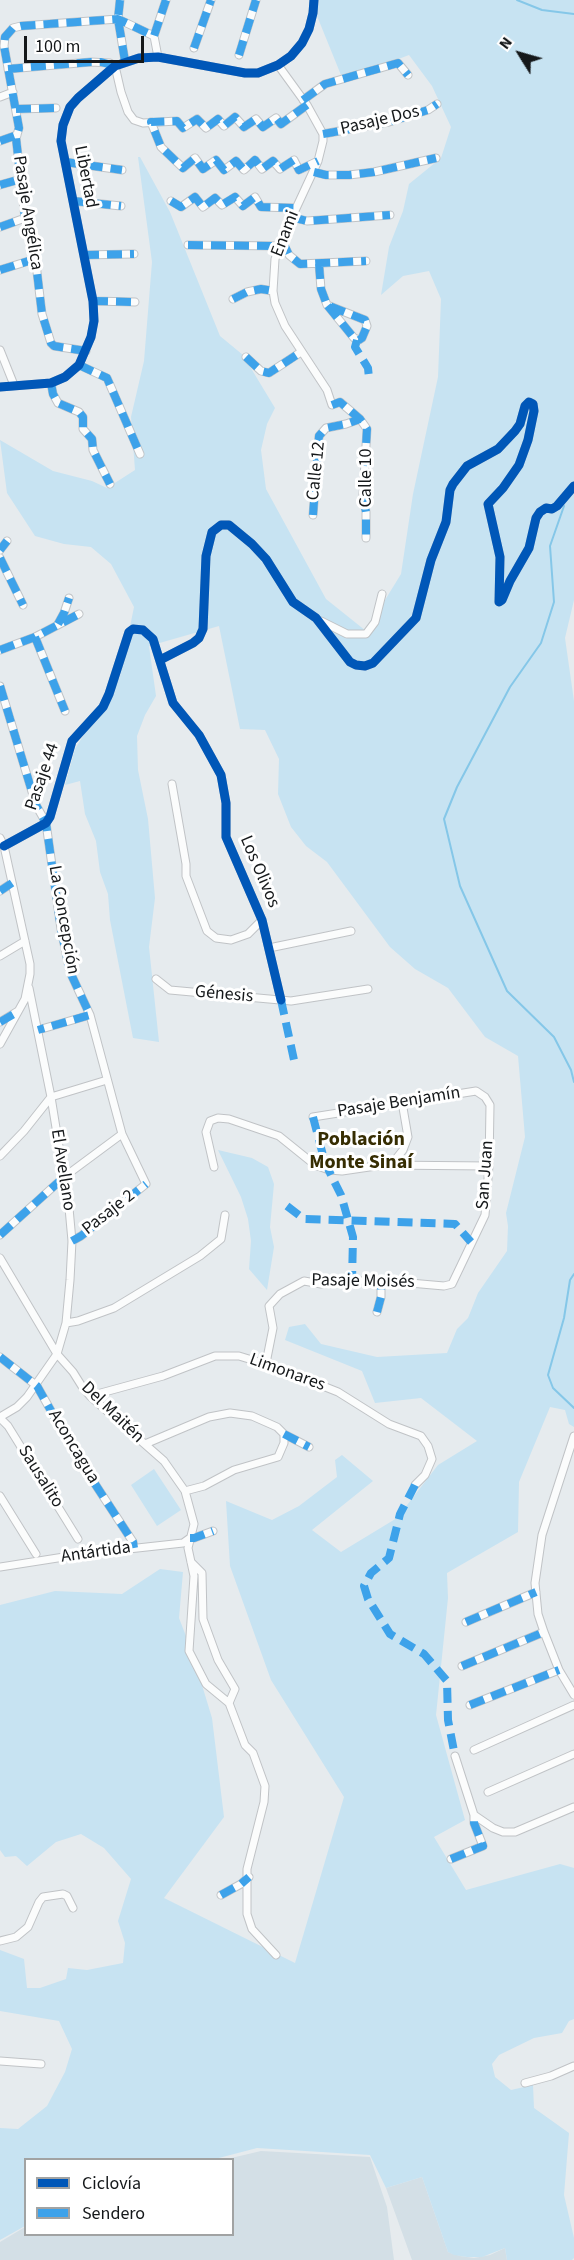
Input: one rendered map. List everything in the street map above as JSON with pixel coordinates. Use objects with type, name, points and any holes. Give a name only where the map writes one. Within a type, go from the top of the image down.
[{"type":"street","points":[[120,0],[118,19],[125,61]]},
{"type":"street","points":[[159,57],[154,36],[166,0]]},
{"type":"street","points":[[194,48],[211,0]]},
{"type":"street","points":[[239,55],[256,0]]},
{"type":"street","name":"Libertad","points":[[0,387],[51,383],[65,377],[79,365],[86,351],[94,321],[93,301],[61,141],[63,125],[70,107],[115,66],[139,58],[159,57],[245,73],[258,73],[278,65],[291,56],[302,43],[314,13],[314,0]]},
{"type":"street","points":[[2,47],[5,37],[13,28],[118,19],[154,36]]},
{"type":"street","name":"Pasaje Angélica","points":[[2,47],[19,128],[17,135],[25,218],[32,236],[39,298],[51,343],[54,346],[86,351]]},
{"type":"street","points":[[8,69],[91,62],[115,66],[128,112],[138,122],[177,121],[183,128],[197,119],[206,128],[218,119],[224,126],[235,117],[244,127],[256,118],[263,128],[276,118],[280,124],[325,84],[398,63],[408,75]]},
{"type":"street","points":[[278,65],[305,103],[322,134]]},
{"type":"street","points":[[0,97],[13,92]]},
{"type":"street","name":"Pasaje Dos","points":[[322,134],[389,122],[428,110],[437,104]]},
{"type":"street","points":[[16,109],[56,108]]},
{"type":"street","points":[[151,122],[161,147],[183,168],[195,158],[203,169],[216,160],[224,170],[236,161],[243,170],[255,160],[262,169],[273,161],[280,169],[294,160],[299,170],[318,161]]},
{"type":"street","name":"Enami","points":[[322,134],[322,149],[314,172],[291,218],[275,259],[273,291],[278,314],[327,390],[332,405],[340,402],[360,419]]},
{"type":"street","points":[[0,141],[17,135]]},
{"type":"street","points":[[314,172],[326,175],[349,175],[400,167],[436,158]]},
{"type":"street","points":[[65,162],[122,170]]},
{"type":"street","points":[[0,185],[21,179]]},
{"type":"street","points":[[171,201],[181,207],[195,197],[203,207],[215,198],[222,206],[235,197],[243,206],[255,198],[261,207],[296,208]]},
{"type":"street","points":[[73,201],[121,206]]},
{"type":"street","points":[[291,218],[307,221],[390,215]]},
{"type":"street","points":[[0,227],[25,218]]},
{"type":"street","points":[[188,245],[281,243],[295,262],[319,264],[366,261]]},
{"type":"street","points":[[84,255],[134,254]]},
{"type":"street","points":[[0,270],[35,259]]},
{"type":"street","points":[[319,264],[321,289],[327,304],[354,338],[359,340],[362,338],[367,326],[365,320],[327,304]]},
{"type":"street","points":[[234,299],[247,292],[261,289],[273,291]]},
{"type":"street","points":[[93,301],[135,302]]},
{"type":"street","points":[[0,350],[14,385]]},
{"type":"street","points":[[246,357],[261,371],[269,373],[301,352]]},
{"type":"street","points":[[79,365],[107,378],[140,454]]},
{"type":"street","points":[[51,383],[52,394],[58,403],[79,412],[83,417],[83,429],[92,439],[93,450],[110,484]]},
{"type":"street","points":[[316,618],[350,662],[364,666],[373,663],[416,618],[431,560],[446,522],[450,490],[453,484],[467,466],[492,453],[515,431],[520,424],[525,406],[529,402],[533,404],[534,411],[528,440],[519,465],[488,504],[500,556],[499,602],[529,548],[536,518],[546,508],[552,509],[557,506],[574,486]]},
{"type":"street","name":"Calle 12","points":[[312,515],[321,433],[326,428],[360,419]]},
{"type":"street","name":"Calle 10","points":[[360,419],[367,429],[363,495],[366,512],[366,538]]},
{"type":"street","points":[[160,660],[199,638],[203,629],[206,556],[212,532],[225,524],[238,531],[266,559],[293,602],[316,618],[347,634],[366,634],[375,622],[382,594]]},
{"type":"street","points":[[0,550],[7,541]]},
{"type":"street","points":[[0,558],[23,605]]},
{"type":"street","points":[[58,624],[69,598]]},
{"type":"street","points":[[0,650],[35,637],[79,614]]},
{"type":"street","name":"Pasaje 44","points":[[2,845],[46,822],[52,811],[72,741],[103,707],[126,638],[133,629],[147,632],[153,639],[160,660]]},
{"type":"street","points":[[35,637],[65,711]]},
{"type":"street","name":"Los Olivos","points":[[160,660],[172,699],[199,735],[218,767],[226,803],[224,829],[226,837],[262,920],[281,1000]]},
{"type":"street","name":"La Concepción","points":[[0,686],[36,805],[46,822],[61,928],[70,972],[90,1015],[122,1134],[146,1184]]},
{"type":"street","points":[[172,784],[186,864],[186,876],[207,931],[216,938],[231,939],[248,934],[262,920]]},
{"type":"street","name":"El Avellano","points":[[0,838],[30,964],[29,988],[51,1097],[72,1241],[66,1323],[57,1354],[37,1386],[17,1407],[0,1418]]},
{"type":"street","points":[[0,891],[12,883]]},
{"type":"street","points":[[269,948],[351,931]]},
{"type":"street","points":[[0,956],[25,941]]},
{"type":"street","name":"Génesis","points":[[156,979],[170,990],[281,1000],[368,989]]},
{"type":"street","name":"El Avellano","points":[[0,1044],[29,988]]},
{"type":"street","points":[[0,1022],[19,1011]]},
{"type":"street","points":[[38,1030],[90,1015]]},
{"type":"street","points":[[0,1156],[24,1131],[51,1097],[107,1080]]},
{"type":"street","name":"Pasaje Benjamín","points":[[312,1117],[476,1091],[485,1097]]},
{"type":"street","name":"San Juan","points":[[452,1284],[485,1215],[490,1105],[485,1097]]},
{"type":"street","points":[[391,1166],[403,1150],[408,1137],[402,1101]]},
{"type":"street","points":[[214,1167],[206,1132],[210,1121],[218,1118],[279,1136],[315,1165],[325,1170],[342,1171],[375,1165],[489,1166]]},
{"type":"street","points":[[0,1235],[64,1177],[122,1134]]},
{"type":"street","name":"Pasaje 2","points":[[72,1241],[146,1184]]},
{"type":"street","points":[[66,1323],[114,1308],[200,1256],[221,1239],[224,1234],[225,1215]]},
{"type":"street","name":"Del Maitén","points":[[0,1258],[57,1354],[90,1396],[164,1461],[185,1491],[194,1524],[188,1548],[194,1576],[189,1651],[206,1684],[229,1703]]},
{"type":"street","points":[[378,1312],[381,1280]]},
{"type":"street","name":"Pasaje Moisés","points":[[266,1363],[273,1328],[269,1306],[280,1294],[304,1281],[321,1284],[381,1280],[444,1286],[452,1284]]},
{"type":"street","name":"Aconcagua","points":[[0,1356],[37,1386],[76,1455],[134,1542],[134,1548]]},
{"type":"street","name":"Limonares","points":[[90,1396],[163,1376],[215,1356],[239,1356],[266,1363],[338,1392],[389,1424],[421,1436],[428,1446],[432,1459],[424,1475],[415,1485]]},
{"type":"street","points":[[145,1444],[210,1417],[230,1413],[252,1416],[277,1427],[284,1434],[309,1447]]},
{"type":"street","name":"Sausalito","points":[[0,1418],[14,1434],[78,1539]]},
{"type":"street","points":[[185,1491],[204,1486],[234,1470],[278,1457],[284,1443],[284,1434]]},
{"type":"street","points":[[574,1436],[542,1535],[536,1592],[538,1614],[544,1632],[559,1670],[574,1695]]},
{"type":"street","points":[[0,1496],[36,1554]]},
{"type":"street","name":"Antártida","points":[[0,1567],[183,1543],[190,1538],[213,1531]]},
{"type":"street","points":[[191,1562],[202,1573],[203,1619],[218,1660],[235,1689],[229,1703],[245,1745],[253,1753],[265,1786],[264,1802],[247,1869],[249,1877],[247,1914],[252,1929],[276,1955]]},
{"type":"street","points":[[466,1622],[536,1592]]},
{"type":"street","points":[[462,1665],[544,1632]]},
{"type":"street","points":[[470,1706],[559,1670]]},
{"type":"street","points":[[474,1750],[574,1705]]},
{"type":"street","points":[[488,1792],[574,1754]]},
{"type":"street","points":[[451,1859],[483,1846],[455,1756]]},
{"type":"street","points":[[474,1815],[493,1828],[503,1832],[515,1832],[574,1807]]},
{"type":"street","points":[[221,1895],[249,1877]]},
{"type":"street","points":[[0,1941],[16,1937],[28,1927],[43,1897],[63,1894],[67,1896],[72,1908]]},
{"type":"street","points":[[0,2061],[42,2064]]},
{"type":"street","points":[[525,2083],[551,2076],[574,2066]]},
{"type":"shaded area","points":[[313,0],[574,0],[574,600],[565,638],[574,701],[574,1427],[569,1424],[565,1410],[550,1407],[519,1482],[518,1532],[447,1573],[448,1598],[436,1715],[465,1820],[434,1837],[466,1890],[560,1864],[574,1868],[574,2019],[569,2021],[562,2033],[534,2038],[499,2055],[492,2064],[495,2077],[511,2090],[533,2085],[534,2108],[569,2133],[564,2195],[574,2238],[574,2258],[572,2260],[507,2260],[505,2248],[482,2257],[454,2255],[448,2252],[422,2177],[386,2188],[370,2155],[257,2148],[219,2158],[24,2158],[24,2227],[0,2240],[0,2128],[18,2129],[47,2106],[65,2072],[72,2049],[59,2021],[0,2011],[0,1950],[24,1959],[27,1988],[40,1988],[66,1979],[68,1968],[87,1970],[123,1963],[125,1943],[118,1921],[131,1879],[104,1848],[81,1834],[56,1842],[27,1866],[16,1856],[5,1857],[0,1850],[0,1605],[55,1591],[122,1594],[160,1569],[183,1572],[179,1618],[212,1718],[224,1817],[164,1898],[295,1963],[344,1797],[271,1680],[230,1566],[226,1501],[272,1520],[299,1506],[337,1477],[335,1460],[342,1455],[373,1481],[312,1530],[341,1552],[397,1518],[438,1465],[477,1441],[421,1398],[375,1403],[362,1371],[285,1340],[289,1327],[305,1324],[321,1344],[377,1357],[447,1353],[457,1329],[468,1318],[478,1293],[507,1251],[506,1213],[525,1137],[518,1056],[485,1037],[448,988],[415,969],[390,947],[327,862],[306,846],[291,827],[278,794],[279,759],[265,730],[240,729],[219,626],[149,646],[156,696],[137,736],[138,770],[148,819],[155,898],[149,947],[159,1042],[133,1038],[110,920],[108,894],[100,872],[96,841],[85,814],[80,781],[65,785],[75,749],[120,676],[134,607],[111,564],[91,547],[64,544],[35,536],[7,493],[0,440],[53,471],[92,481],[107,488],[135,470],[131,417],[144,361],[152,262],[138,157],[140,157],[170,212],[220,336],[243,355],[275,408],[267,424],[261,450],[266,489],[326,599],[366,631],[401,574],[413,494],[438,377],[441,299],[429,271],[403,276],[381,295],[389,247],[403,211],[409,184],[441,158],[451,127],[432,86],[409,55],[343,80],[315,11]]},
{"type":"shaded area","points":[[218,1150],[252,1158],[268,1167],[274,1184],[270,1227],[274,1247],[267,1290],[249,1269],[251,1241],[248,1219],[241,1197]]},
{"type":"shaded area","points":[[154,1469],[181,1510],[157,1526],[131,1485]]},
{"type":"shaded area","points":[[261,2151],[370,2157],[387,2207],[394,2260],[0,2260],[0,2242],[24,2228],[24,2236],[234,2236],[234,2158],[231,2158]]},
{"type":"shaded area","points":[[422,2177],[448,2252],[474,2258],[490,2255],[505,2248],[507,2260],[412,2260],[386,2188]]},
{"type":"waterway","points":[[517,0],[542,10],[574,14]]},
{"type":"waterway","points":[[564,506],[550,546],[554,602],[541,643],[510,687],[457,787],[444,819],[460,886],[507,991],[554,1037],[571,1070],[574,1082]]},
{"type":"waterway","points":[[574,1274],[570,1280],[564,1318],[548,1375],[553,1388],[574,1408]]},
{"type":"marked path","points":[[120,0],[118,19],[125,61]]},
{"type":"marked path","points":[[86,351],[54,346],[42,314],[34,247],[25,218],[16,138],[19,128],[4,46],[5,37],[13,28],[21,26],[118,19],[154,36],[166,0]]},
{"type":"marked path","points":[[194,48],[211,0]]},
{"type":"marked path","points":[[239,55],[256,0]]},
{"type":"marked path","points":[[8,69],[91,62],[115,66]]},
{"type":"marked path","points":[[303,100],[325,84],[398,63],[408,75]]},
{"type":"marked path","points":[[323,134],[389,122],[428,110],[437,104]]},
{"type":"marked path","points":[[307,105],[281,124],[276,118],[263,127],[256,119],[244,127],[235,117],[224,126],[218,119],[206,128],[197,119],[183,128],[177,121],[151,122],[161,147],[183,168],[195,158],[203,169],[216,160],[224,170],[236,161],[244,170],[255,160],[262,169],[273,161],[280,169],[294,160],[299,170],[318,161]]},
{"type":"marked path","points":[[16,109],[56,108]]},
{"type":"marked path","points":[[0,141],[17,135]]},
{"type":"marked path","points":[[314,172],[326,175],[349,175],[374,172],[436,158]]},
{"type":"marked path","points":[[65,162],[122,170]]},
{"type":"marked path","points":[[0,185],[21,179]]},
{"type":"marked path","points":[[171,201],[181,207],[195,197],[203,207],[215,198],[222,205],[235,197],[243,206],[255,197],[261,207],[296,208]]},
{"type":"marked path","points":[[73,201],[121,206]]},
{"type":"marked path","points":[[291,217],[307,221],[390,215]]},
{"type":"marked path","points":[[0,227],[25,218]]},
{"type":"marked path","points":[[282,240],[289,255],[300,264],[366,261]]},
{"type":"marked path","points":[[188,245],[280,246]]},
{"type":"marked path","points":[[84,255],[134,254]]},
{"type":"marked path","points":[[0,270],[35,259]]},
{"type":"marked path","points":[[319,264],[321,289],[327,305],[365,320],[367,326],[362,338],[359,340],[354,338],[327,305]]},
{"type":"marked path","points":[[233,299],[247,292],[261,289],[273,291]]},
{"type":"marked path","points":[[93,301],[135,302]]},
{"type":"marked path","points":[[357,340],[355,347],[368,368],[369,378]]},
{"type":"marked path","points":[[246,357],[261,371],[269,373],[301,352]]},
{"type":"marked path","points":[[79,365],[107,378],[140,454]]},
{"type":"marked path","points":[[51,383],[58,403],[79,412],[83,417],[83,429],[92,439],[93,450],[110,484]]},
{"type":"marked path","points":[[332,405],[340,402],[360,419],[367,429],[363,495],[366,512],[366,538]]},
{"type":"marked path","points":[[313,515],[319,436],[326,428],[360,419]]},
{"type":"marked path","points":[[0,550],[7,541]]},
{"type":"marked path","points":[[0,558],[23,605]]},
{"type":"marked path","points":[[58,624],[69,598]]},
{"type":"marked path","points":[[0,650],[35,637],[79,614]]},
{"type":"marked path","points":[[35,637],[65,711]]},
{"type":"marked path","points":[[0,686],[36,805],[46,823],[61,929],[70,972],[90,1015],[38,1030]]},
{"type":"marked path","points":[[0,891],[12,883]]},
{"type":"marked path","points":[[281,1000],[294,1060]]},
{"type":"marked path","points":[[0,1022],[19,1011]]},
{"type":"marked path","points":[[313,1117],[325,1163],[341,1195],[353,1237],[352,1281]]},
{"type":"marked path","points":[[0,1235],[64,1177]]},
{"type":"marked path","points":[[72,1241],[146,1184]]},
{"type":"marked path","points":[[287,1206],[304,1219],[455,1224],[471,1242]]},
{"type":"marked path","points":[[377,1312],[381,1297],[381,1280]]},
{"type":"marked path","points":[[0,1357],[37,1386],[76,1455],[133,1542],[134,1548]]},
{"type":"marked path","points":[[284,1434],[309,1447]]},
{"type":"marked path","points":[[415,1485],[400,1514],[389,1558],[371,1573],[364,1586],[368,1599],[390,1634],[424,1654],[447,1681],[448,1720],[455,1756]]},
{"type":"marked path","points":[[190,1538],[213,1531]]},
{"type":"marked path","points":[[466,1622],[536,1592]]},
{"type":"marked path","points":[[462,1666],[544,1632]]},
{"type":"marked path","points":[[470,1705],[559,1670]]},
{"type":"marked path","points":[[451,1859],[483,1846],[474,1823],[474,1815]]},
{"type":"marked path","points":[[221,1895],[249,1877]]},
{"type":"cycle path","points":[[0,387],[51,383],[65,377],[79,365],[91,337],[94,321],[93,301],[61,141],[63,125],[70,107],[115,66],[139,58],[158,57],[245,73],[258,73],[278,65],[291,56],[302,43],[309,29],[314,0]]},
{"type":"cycle path","points":[[160,660],[199,638],[203,629],[206,556],[212,532],[221,525],[229,525],[252,544],[266,559],[293,602],[316,618],[350,662],[365,666],[373,663],[416,618],[431,560],[446,522],[450,490],[453,484],[467,466],[498,449],[515,431],[520,424],[525,406],[529,402],[533,404],[534,411],[528,440],[519,465],[488,504],[500,557],[499,602],[529,548],[536,518],[546,508],[552,509],[557,506],[574,486]]},
{"type":"cycle path","points":[[4,846],[46,823],[50,817],[72,741],[103,707],[129,632],[133,629],[143,630],[153,639],[173,703],[199,735],[221,775],[226,803],[226,837],[262,920],[281,1000]]},
{"type":"district","name":"Población Monte Sinaí","points":[[361,1152]]}]
